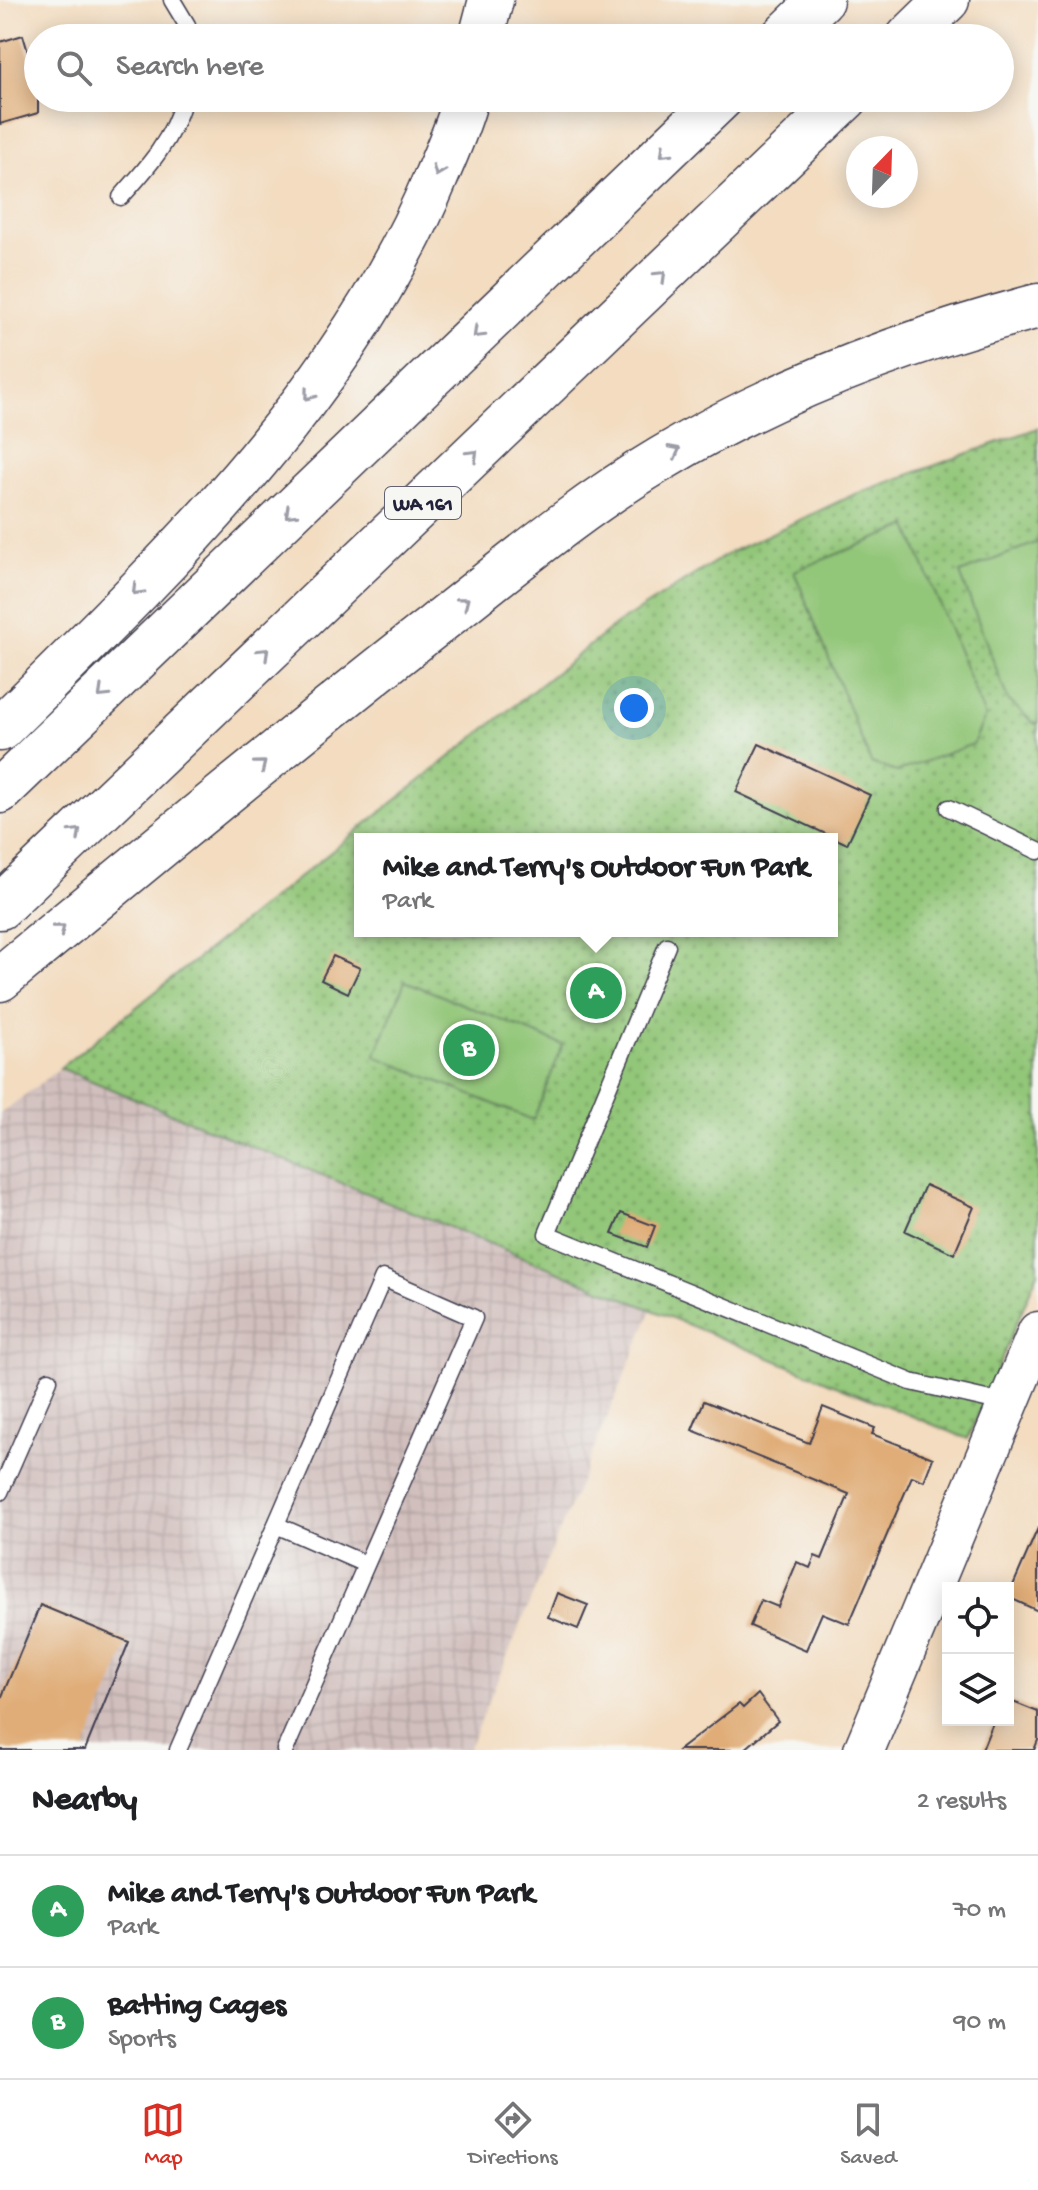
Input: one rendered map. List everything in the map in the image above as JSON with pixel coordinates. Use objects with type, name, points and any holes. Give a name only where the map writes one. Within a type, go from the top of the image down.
[{"type":"highway","points":[[485,24],[491,0]]},
{"type":"highway","points":[[796,24],[821,0]]},
{"type":"highway","points":[[922,24],[947,0]]},
{"type":"highway","points":[[0,729],[184,540],[331,368],[418,220],[460,112]]},
{"type":"highway","points":[[0,791],[706,112]]},
{"type":"highway","name":"WA 161","points":[[0,907],[831,112]]},
{"type":"highway","points":[[0,979],[366,679],[604,494],[748,412],[823,377],[898,346],[1038,306]]},
{"type":"street","points":[[864,1750],[1038,1332]]},
{"type":"lane","points":[[172,0],[186,24]]},
{"type":"lane","points":[[121,197],[155,160],[180,112]]},
{"type":"lane","points":[[949,808],[1038,851]]},
{"type":"lane","points":[[667,946],[547,1234],[911,1382],[1008,1404]]},
{"type":"lane","points":[[178,1750],[383,1278],[474,1318],[285,1750]]},
{"type":"lane","points":[[0,1492],[49,1380]]},
{"type":"lane","points":[[276,1525],[365,1564]]},
{"type":"shaded area","points":[[60,1068],[652,1310],[468,1750],[0,1750],[0,1114]]},
{"type":"green space","points":[[1038,428],[1038,1272],[968,1439],[60,1068],[354,833],[354,937],[838,937],[838,833],[355,833],[614,626],[729,553],[853,495]]},
{"type":"green space","points":[[908,526],[985,717],[973,744],[896,772],[871,763],[794,571]]},
{"type":"green space","points":[[1038,542],[1038,723],[1035,724],[1008,700],[960,573]]},
{"type":"green space","points":[[405,981],[563,1045],[533,1120],[375,1056]]},
{"type":"building","points":[[23,35],[24,112],[38,113],[0,124],[0,42]]},
{"type":"building","points":[[759,744],[870,795],[847,844],[838,840],[838,833],[824,833],[736,792]]},
{"type":"building","points":[[333,956],[360,968],[348,993],[321,980]]},
{"type":"building","points":[[925,1185],[974,1207],[954,1254],[905,1231]]},
{"type":"building","points":[[621,1213],[655,1226],[647,1247],[612,1234]]},
{"type":"building","points":[[704,1401],[809,1443],[823,1407],[875,1428],[872,1434],[933,1458],[924,1481],[912,1476],[849,1624],[822,1613],[806,1650],[750,1626],[761,1600],[778,1607],[797,1562],[810,1568],[815,1556],[822,1559],[849,1494],[692,1430]]},
{"type":"building","points":[[1038,1528],[1038,1611],[1014,1600],[1014,1583]]},
{"type":"building","points":[[557,1593],[588,1605],[578,1629],[548,1617]]},
{"type":"building","points":[[40,1605],[129,1642],[85,1750],[0,1750],[0,1701]]},
{"type":"building","points":[[758,1694],[778,1721],[744,1750],[679,1750],[739,1704],[743,1708]]},
{"type":"building","points":[[1014,1702],[1038,1712],[1038,1740],[1034,1750],[982,1750],[992,1726],[1014,1726]]},
{"type":"place","name":"Mike and Terry's Outdoor Fun Park","points":[[596,993]]},
{"type":"place","name":"Batting Cages","points":[[469,1050]]}]
